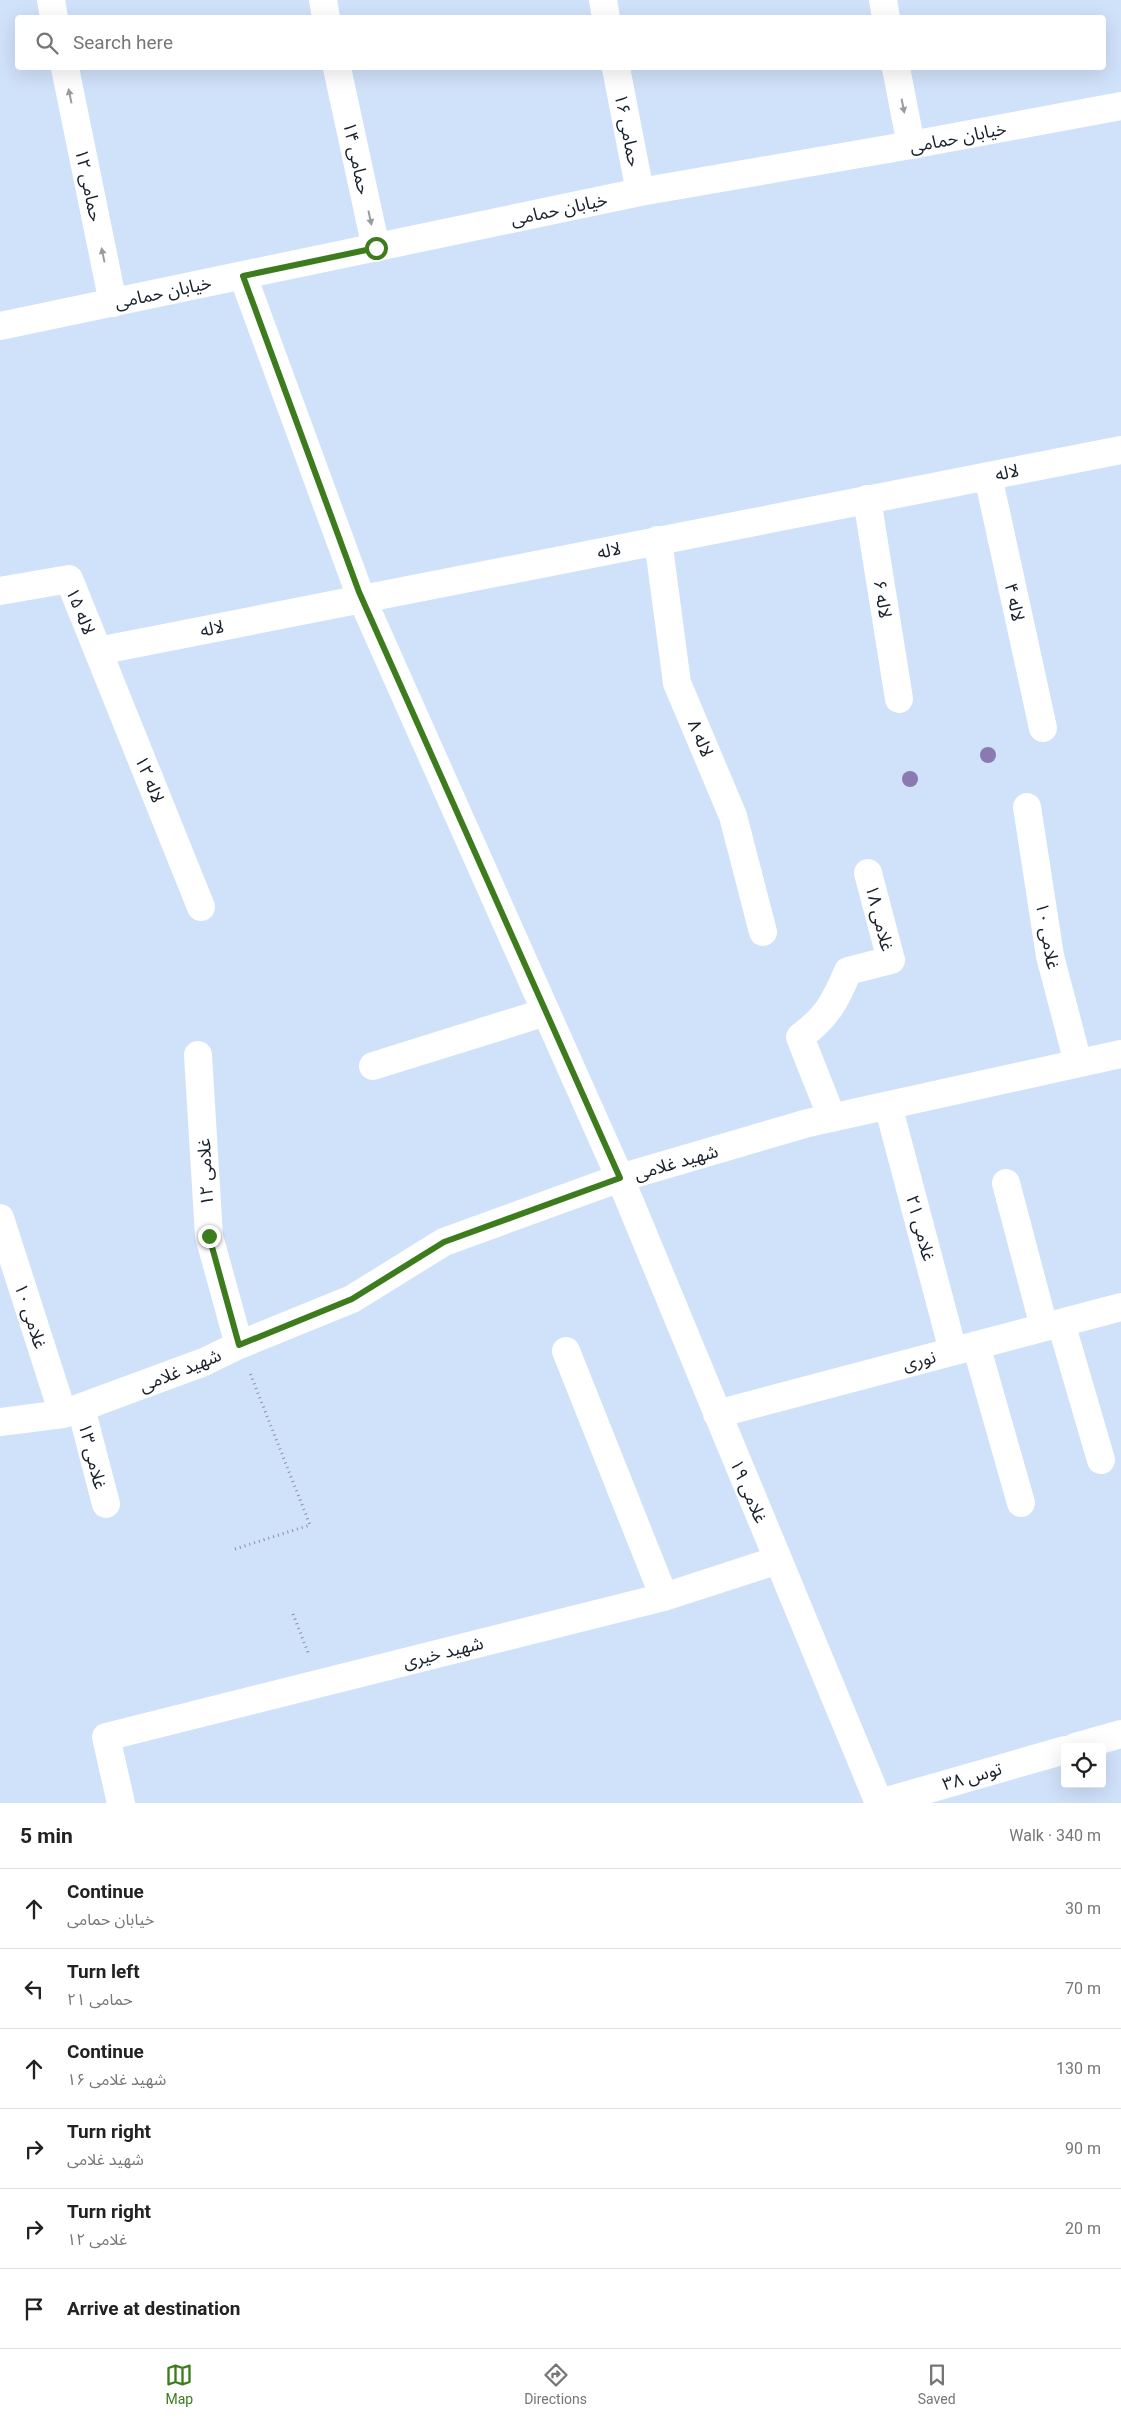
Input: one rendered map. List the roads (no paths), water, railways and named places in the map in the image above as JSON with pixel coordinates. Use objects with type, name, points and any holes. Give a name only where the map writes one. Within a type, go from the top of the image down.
[{"type":"street","points":[[51,0],[54,15]]},
{"type":"street","points":[[323,0],[326,15]]},
{"type":"street","points":[[603,0],[606,15]]},
{"type":"street","points":[[883,0],[886,15]]},
{"type":"street","name":"حمامی ۱۲","points":[[64,70],[113,303]]},
{"type":"street","name":"حمامی ۱۴","points":[[337,70],[376,248]]},
{"type":"street","name":"حمامی ۱۶","points":[[616,70],[640,192]]},
{"type":"street","points":[[896,70],[911,146]]},
{"type":"street","name":"خیابان حمامی","points":[[0,326],[640,192],[911,146],[1121,106]]},
{"type":"street","name":"غلامی ۱۹","points":[[243,276],[362,598],[620,1178],[880,1803]]},
{"type":"street","name":"لاله","points":[[98,651],[1121,450]]},
{"type":"street","name":"لاله ۴","points":[[988,476],[1042,728]]},
{"type":"street","name":"لاله ۶","points":[[867,500],[899,699]]},
{"type":"street","name":"لاله ۸","points":[[658,540],[678,684],[733,816],[763,932]]},
{"type":"street","name":"لاله ۱۵","points":[[0,591],[69,580],[98,651]]},
{"type":"street","name":"لاله ۱۲","points":[[98,651],[201,907]]},
{"type":"street","name":"غلامی ۱۰","points":[[1027,807],[1050,956],[1078,1063]]},
{"type":"street","name":"غلامی ۱۸","points":[[832,1118],[800,1037],[814,1027],[834,1004],[848,971],[891,960],[868,873]]},
{"type":"street","points":[[373,1066],[546,1012]]},
{"type":"street","name":"شهید غلامی","points":[[0,1422],[72,1411],[204,1362],[239,1345],[352,1299],[444,1242],[620,1178],[832,1118],[1121,1054]]},
{"type":"street","name":"غلامی ۱۲","points":[[198,1055],[209,1236],[239,1345]]},
{"type":"street","name":"غلامی ۲۱","points":[[888,1105],[965,1348],[1021,1504]]},
{"type":"street","points":[[1006,1183],[1053,1325],[1101,1460]]},
{"type":"street","name":"غلامی ۱۰","points":[[0,1218],[72,1411]]},
{"type":"street","name":"نوری","points":[[717,1414],[1121,1306]]},
{"type":"street","points":[[566,1351],[664,1597]]},
{"type":"street","name":"غلامی ۱۳","points":[[72,1411],[106,1504]]},
{"type":"street","name":"شهید خیری","points":[[121,1803],[106,1737],[664,1597],[778,1560]]},
{"type":"street","points":[[1089,1743],[1121,1734]]},
{"type":"street","name":"توس ۳۸","points":[[880,1803],[1061,1751]]}]
